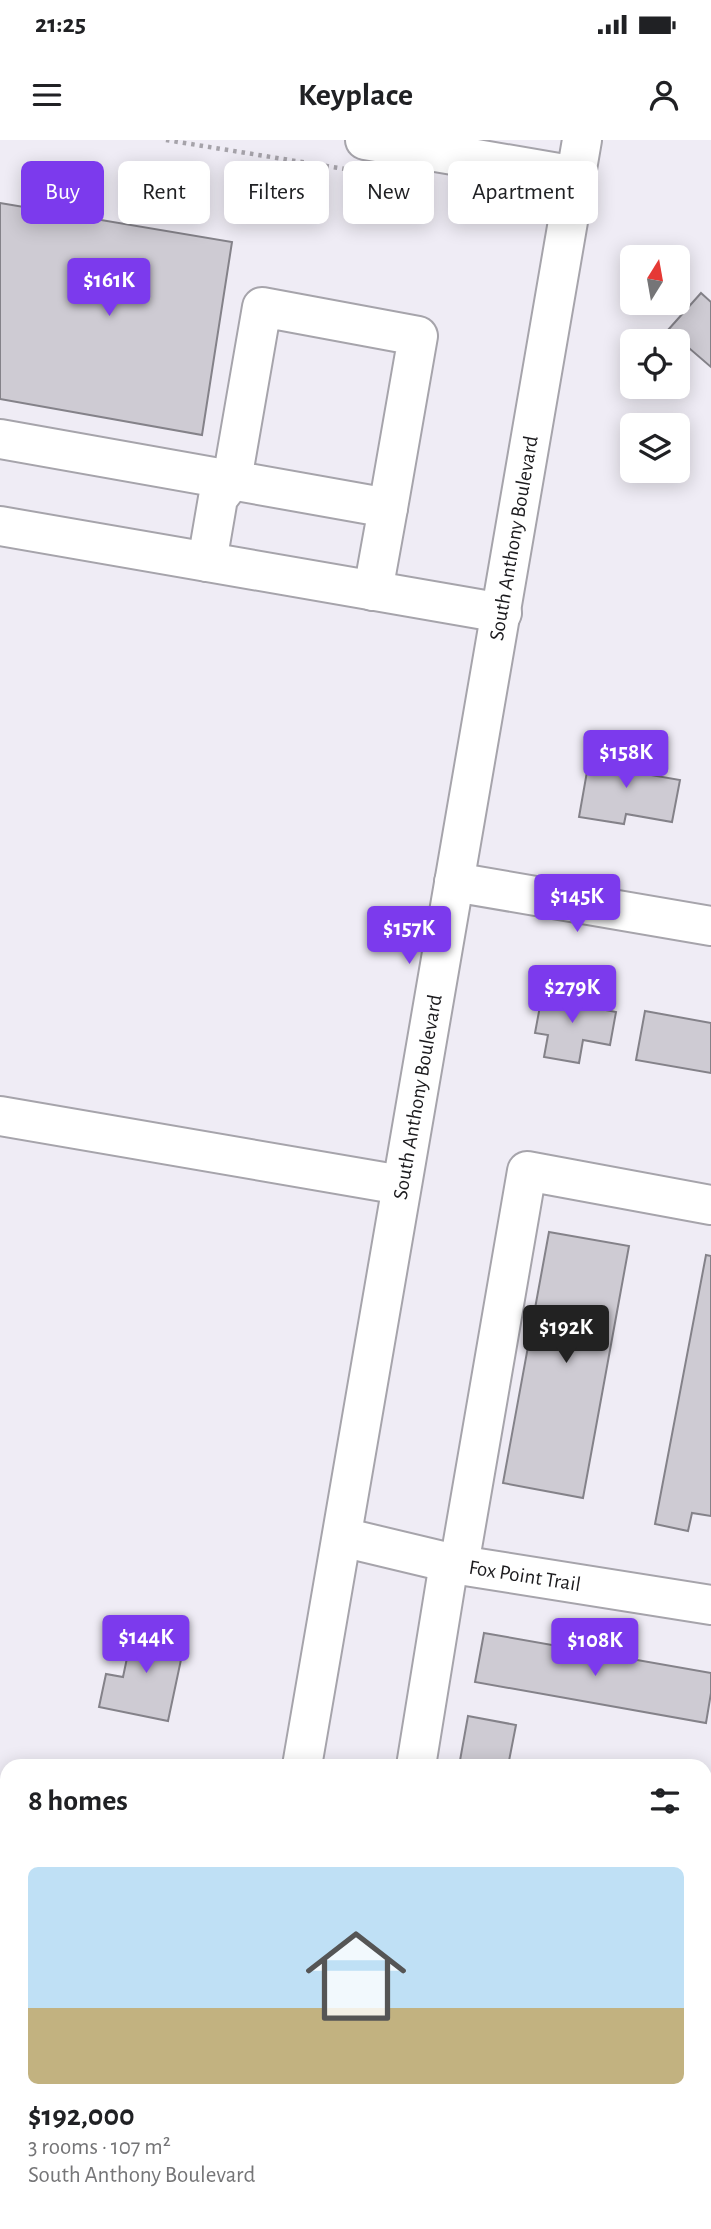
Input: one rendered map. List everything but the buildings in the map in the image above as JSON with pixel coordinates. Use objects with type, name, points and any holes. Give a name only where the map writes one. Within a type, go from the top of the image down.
[{"type":"street","points":[[360,155],[579,158]]},
{"type":"street","name":"South Anthony Boulevard","points":[[303,1759],[579,158]]},
{"type":"street","points":[[207,562],[218,498],[232,480],[262,307],[418,336],[373,591]]},
{"type":"street","points":[[0,439],[388,508]]},
{"type":"street","points":[[0,526],[502,613]]},
{"type":"street","points":[[454,882],[711,926]]},
{"type":"street","points":[[0,1116],[401,1185]]},
{"type":"street","points":[[417,1759],[527,1171],[711,1205]]},
{"type":"street","name":"Fox Point Trail","points":[[342,1537],[454,1564],[711,1605]]},
{"type":"path","points":[[166,140],[360,155]]}]
